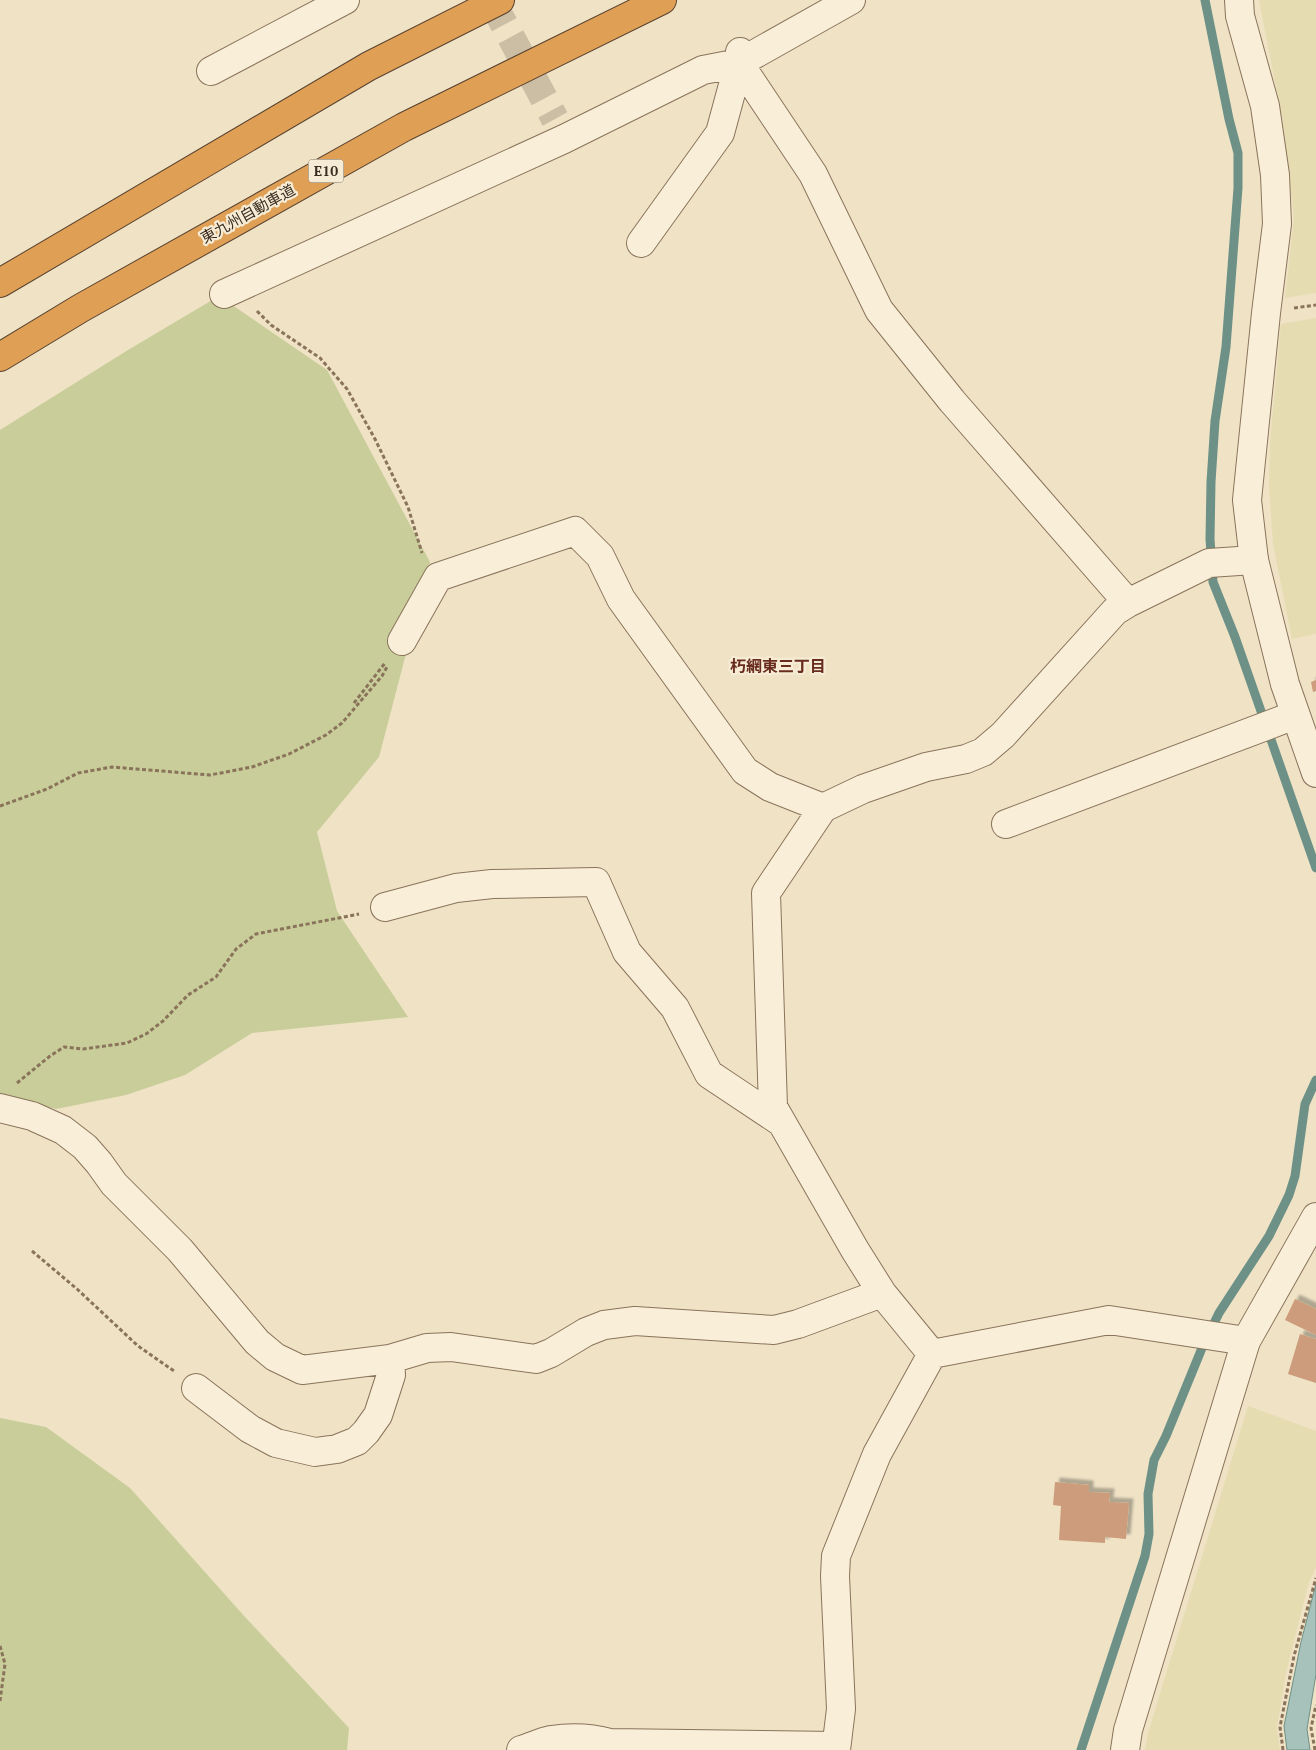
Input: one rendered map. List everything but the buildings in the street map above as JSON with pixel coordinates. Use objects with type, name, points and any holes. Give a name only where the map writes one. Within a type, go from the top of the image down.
[{"type":"highway","points":[[0,283],[369,66],[500,0]]},
{"type":"highway","name":"東九州自動車道","points":[[0,357],[81,308],[404,127],[662,0]]},
{"type":"street","points":[[212,71],[345,0]]},
{"type":"street","points":[[231,290],[560,129],[740,54],[851,0]]},
{"type":"street","points":[[1239,0],[1240,16],[1264,106],[1275,175],[1277,224],[1247,500],[1254,560],[1285,684],[1276,722]]},
{"type":"street","points":[[642,243],[720,133],[740,54]]},
{"type":"street","points":[[740,54],[813,174],[879,310],[952,401],[1128,603]]},
{"type":"street","points":[[402,641],[438,577],[575,531],[600,556],[621,599],[745,771],[770,787],[823,808]]},
{"type":"street","points":[[932,1354],[882,1293],[855,1250],[773,1107],[766,893],[823,808],[863,789],[917,770],[966,759],[984,752],[1003,736],[1115,611],[1128,603],[1218,563],[1254,560]]},
{"type":"street","points":[[1276,722],[1316,773]]},
{"type":"street","points":[[1006,824],[1276,722]]},
{"type":"street","points":[[385,907],[456,888],[492,884],[596,882],[627,952],[675,1008],[709,1074],[781,1122]]},
{"type":"street","points":[[6,1097],[32,1116],[63,1130],[85,1147],[114,1184],[180,1250],[257,1342],[275,1357],[302,1370],[390,1359],[427,1348],[451,1347],[536,1359],[551,1353],[586,1332],[604,1325],[635,1321],[774,1330],[798,1324],[882,1293]]},
{"type":"street","points":[[1125,1750],[1128,1730],[1221,1337],[1316,1217]]},
{"type":"street","points":[[932,1354],[1109,1320],[1221,1337]]},
{"type":"street","points":[[521,1750],[551,1740],[572,1739],[599,1740],[610,1743],[836,1748],[841,1708],[835,1576],[836,1556],[877,1454],[932,1354]]},
{"type":"street","points":[[196,1388],[250,1429],[276,1443],[315,1452],[338,1449],[357,1441],[378,1415],[391,1375],[390,1359]]},
{"type":"path","points":[[231,290],[271,325],[320,358],[347,389],[376,438],[408,507],[426,563],[438,577]]},
{"type":"path","points":[[1298,308],[1316,304]]},
{"type":"path","points":[[354,703],[402,641]]},
{"type":"path","points":[[0,806],[47,788],[78,773],[112,767],[210,775],[252,767],[289,754],[326,735],[342,723],[382,676],[402,641]]},
{"type":"path","points":[[6,1097],[50,1056],[64,1048],[83,1048],[127,1042],[146,1034],[176,1009],[188,994],[216,977],[236,949],[256,934],[381,910],[385,907]]},
{"type":"path","points":[[32,1251],[77,1289],[138,1346],[196,1388]]},
{"type":"path","points":[[1283,1750],[1280,1727],[1294,1656],[1316,1578]]},
{"type":"path","points":[[0,1646],[5,1664],[0,1701]]},
{"type":"path","points":[[1315,1750],[1311,1728],[1316,1705]]},
{"type":"shaded area","points":[[1259,0],[1316,0],[1316,293],[1285,298],[1294,218],[1282,118]]},
{"type":"shaded area","points":[[1316,318],[1316,634],[1292,639],[1273,544],[1269,487],[1270,442],[1281,324]]},
{"type":"shaded area","points":[[1248,1406],[1316,1431],[1316,1568],[1309,1582],[1286,1673],[1277,1728],[1280,1750],[1145,1750],[1148,1733]]},
{"type":"green space","points":[[219,296],[327,370],[430,562],[379,757],[317,832],[337,911],[408,1017],[252,1033],[185,1075],[126,1095],[56,1109],[0,1096],[0,430]]},
{"type":"green space","points":[[0,1418],[46,1427],[130,1488],[245,1617],[349,1728],[347,1750],[0,1750]]},
{"type":"water","points":[[1316,1584],[1316,1674],[1307,1729],[1310,1750],[1287,1750],[1284,1726],[1301,1642]]},
{"type":"waterway","points":[[1205,0],[1229,119],[1238,153],[1238,188],[1226,347],[1215,421],[1211,482],[1210,539],[1213,582],[1235,637],[1316,868]]},
{"type":"waterway","points":[[1081,1750],[1145,1556],[1149,1534],[1148,1494],[1154,1460],[1219,1313],[1269,1236],[1289,1195],[1295,1176],[1305,1104],[1316,1080]]},
{"type":"tunnel","points":[[491,0],[555,119]]},
{"type":"district","name":"朽網東三丁目","points":[[778,666]]}]
